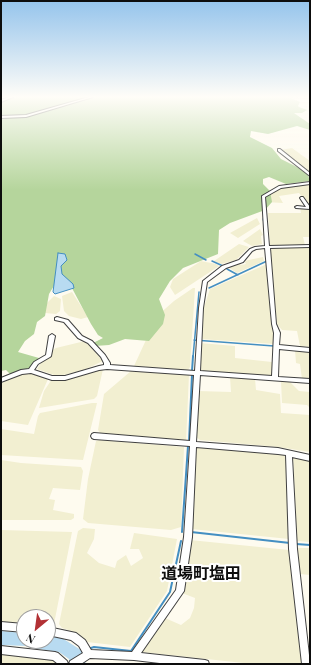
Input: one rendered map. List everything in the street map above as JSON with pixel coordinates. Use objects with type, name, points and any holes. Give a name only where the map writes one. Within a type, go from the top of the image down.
[{"type":"street","points":[[279,150],[310,175]]},
{"type":"street","points":[[275,378],[277,333],[274,324],[263,197],[280,187],[310,183]]},
{"type":"street","points":[[302,198],[309,208]]},
{"type":"street","points":[[297,206],[309,208]]},
{"type":"street","points":[[134,656],[180,591],[188,537],[194,445],[196,373],[201,308],[206,281],[224,267],[241,261],[251,250],[268,247],[310,246]]},
{"type":"street","points":[[57,319],[66,321],[80,337],[90,342],[103,356],[107,363],[107,367]]},
{"type":"street","points":[[31,372],[36,363],[48,356],[52,336]]},
{"type":"street","points":[[277,347],[310,350]]},
{"type":"street","points":[[1,380],[16,374],[31,372],[58,379],[107,367],[310,381]]},
{"type":"street","points":[[94,436],[278,451],[310,458]]},
{"type":"street","points":[[289,453],[293,549],[306,664]]},
{"type":"street","points":[[1,626],[16,627]]},
{"type":"street","points":[[56,633],[73,636],[82,643],[89,654]]},
{"type":"street","points":[[1,650],[55,656],[64,664]]},
{"type":"street","points":[[73,664],[89,654],[134,656],[205,664]]},
{"type":"shaded area","points":[[292,148],[310,161],[310,174],[280,150]]},
{"type":"shaded area","points":[[310,184],[310,206],[299,193],[279,196],[283,203],[265,202],[264,197],[274,191],[285,187]]},
{"type":"shaded area","points":[[300,207],[310,208],[310,237],[303,237],[305,245],[270,245],[268,213],[301,213]]},
{"type":"shaded area","points":[[257,218],[260,224],[238,238],[230,233]]},
{"type":"shaded area","points":[[260,229],[263,235],[261,236],[262,244],[252,246],[243,241]]},
{"type":"shaded area","points":[[239,244],[249,247],[236,260],[221,264],[214,261]]},
{"type":"shaded area","points":[[273,248],[310,248],[310,347],[300,346],[297,331],[282,330],[277,324],[270,251]]},
{"type":"shaded area","points":[[263,257],[264,261],[237,273],[228,267],[239,263],[241,265],[246,264],[244,261]]},
{"type":"shaded area","points":[[201,261],[219,266],[175,295],[170,287],[173,279]]},
{"type":"shaded area","points":[[267,264],[275,344],[200,339],[203,310],[210,289]]},
{"type":"shaded area","points":[[195,288],[190,367],[188,370],[134,366],[157,316],[174,301]]},
{"type":"shaded area","points":[[72,292],[88,317],[81,319],[69,316],[64,311],[62,296]]},
{"type":"shaded area","points":[[54,296],[61,299],[60,311],[56,314],[45,313],[46,304]]},
{"type":"shaded area","points":[[85,341],[103,361],[84,370],[63,375],[54,375],[37,369],[41,363],[49,357],[50,352],[56,348]]},
{"type":"shaded area","points":[[200,343],[235,346],[235,358],[272,362],[272,376],[202,371],[199,368]]},
{"type":"shaded area","points":[[295,350],[310,352],[310,379],[302,379],[300,364],[296,363]]},
{"type":"shaded area","points":[[103,369],[97,396],[94,399],[39,408],[44,391],[52,379],[65,380]]},
{"type":"shaded area","points":[[131,371],[189,375],[186,442],[101,434],[98,430],[104,394]]},
{"type":"shaded area","points":[[23,374],[32,374],[48,379],[28,425],[1,421],[1,383]]},
{"type":"shaded area","points":[[230,377],[255,379],[256,390],[280,394],[281,413],[310,415],[310,452],[278,447],[200,440],[196,437],[198,391],[231,392]]},
{"type":"shaded area","points":[[281,381],[290,382],[299,391],[310,392],[310,408],[307,405],[282,403]]},
{"type":"shaded area","points":[[97,403],[83,460],[1,455],[1,429],[34,434],[40,413]]},
{"type":"shaded area","points":[[99,440],[184,447],[181,527],[171,530],[88,523],[83,519],[88,479],[96,441]]},
{"type":"shaded area","points":[[198,447],[284,454],[286,459],[289,539],[191,529],[195,449]]},
{"type":"shaded area","points":[[293,456],[310,459],[310,542],[297,541]]},
{"type":"shaded area","points":[[1,460],[21,463],[81,467],[83,471],[80,490],[53,488],[49,499],[55,500],[53,510],[74,514],[74,518],[71,520],[1,520]]},
{"type":"shaded area","points":[[83,528],[95,529],[94,539],[87,553],[99,563],[115,568],[117,561],[126,555],[131,566],[143,558],[139,549],[130,549],[134,533],[177,539],[167,591],[130,647],[87,642],[74,632],[62,628],[59,624],[78,531]]},
{"type":"shaded area","points":[[1,530],[72,532],[56,614],[56,609],[16,609],[16,625],[1,623]]},
{"type":"shaded area","points":[[190,540],[289,550],[291,553],[303,663],[253,664],[141,652],[165,618],[181,625],[190,618],[194,608],[195,598],[182,593]]},
{"type":"shaded area","points":[[296,548],[310,548],[310,575],[300,574]]},
{"type":"shaded area","points":[[1,652],[48,657],[58,661],[60,664],[1,664]]},
{"type":"green space","points":[[1,128],[290,128],[268,134],[251,131],[250,137],[272,148],[281,159],[307,172],[310,181],[286,184],[269,177],[263,179],[263,184],[270,191],[272,202],[265,210],[230,223],[219,230],[218,254],[183,268],[170,281],[159,299],[165,315],[163,324],[149,341],[125,339],[109,345],[95,346],[93,343],[103,338],[98,335],[64,277],[58,279],[49,294],[45,316],[37,322],[34,334],[25,341],[18,352],[39,358],[30,370],[10,374],[6,370],[1,371]]},
{"type":"water","points":[[58,253],[65,254],[67,260],[61,266],[62,274],[73,284],[74,288],[55,294],[53,292]]},
{"type":"waterway","points":[[263,219],[264,224]]},
{"type":"waterway","points":[[265,236],[265,245]]},
{"type":"waterway","points":[[195,254],[206,260]]},
{"type":"waterway","points":[[212,261],[223,266]]},
{"type":"waterway","points":[[238,275],[267,261]]},
{"type":"waterway","points":[[227,269],[238,275]]},
{"type":"waterway","points":[[209,288],[238,275]]},
{"type":"waterway","points":[[195,340],[199,292]]},
{"type":"waterway","points":[[193,357],[195,340]]},
{"type":"waterway","points":[[195,340],[274,346]]},
{"type":"waterway","points":[[192,371],[193,356]]},
{"type":"waterway","points":[[189,442],[192,375]]},
{"type":"waterway","points":[[182,532],[188,446]]},
{"type":"waterway","points":[[191,532],[290,543]]},
{"type":"waterway","points":[[88,649],[94,647],[131,651],[170,592],[181,541]]},
{"type":"waterway","points":[[296,544],[310,545]]},
{"type":"waterway","points":[[1,638],[16,639]]},
{"type":"waterway","points":[[56,644],[62,645],[76,655],[78,664]]},
{"type":"waterway","points":[[76,655],[83,652]]},
{"type":"district","name":"道場町塩田","points":[[201,574]]}]
